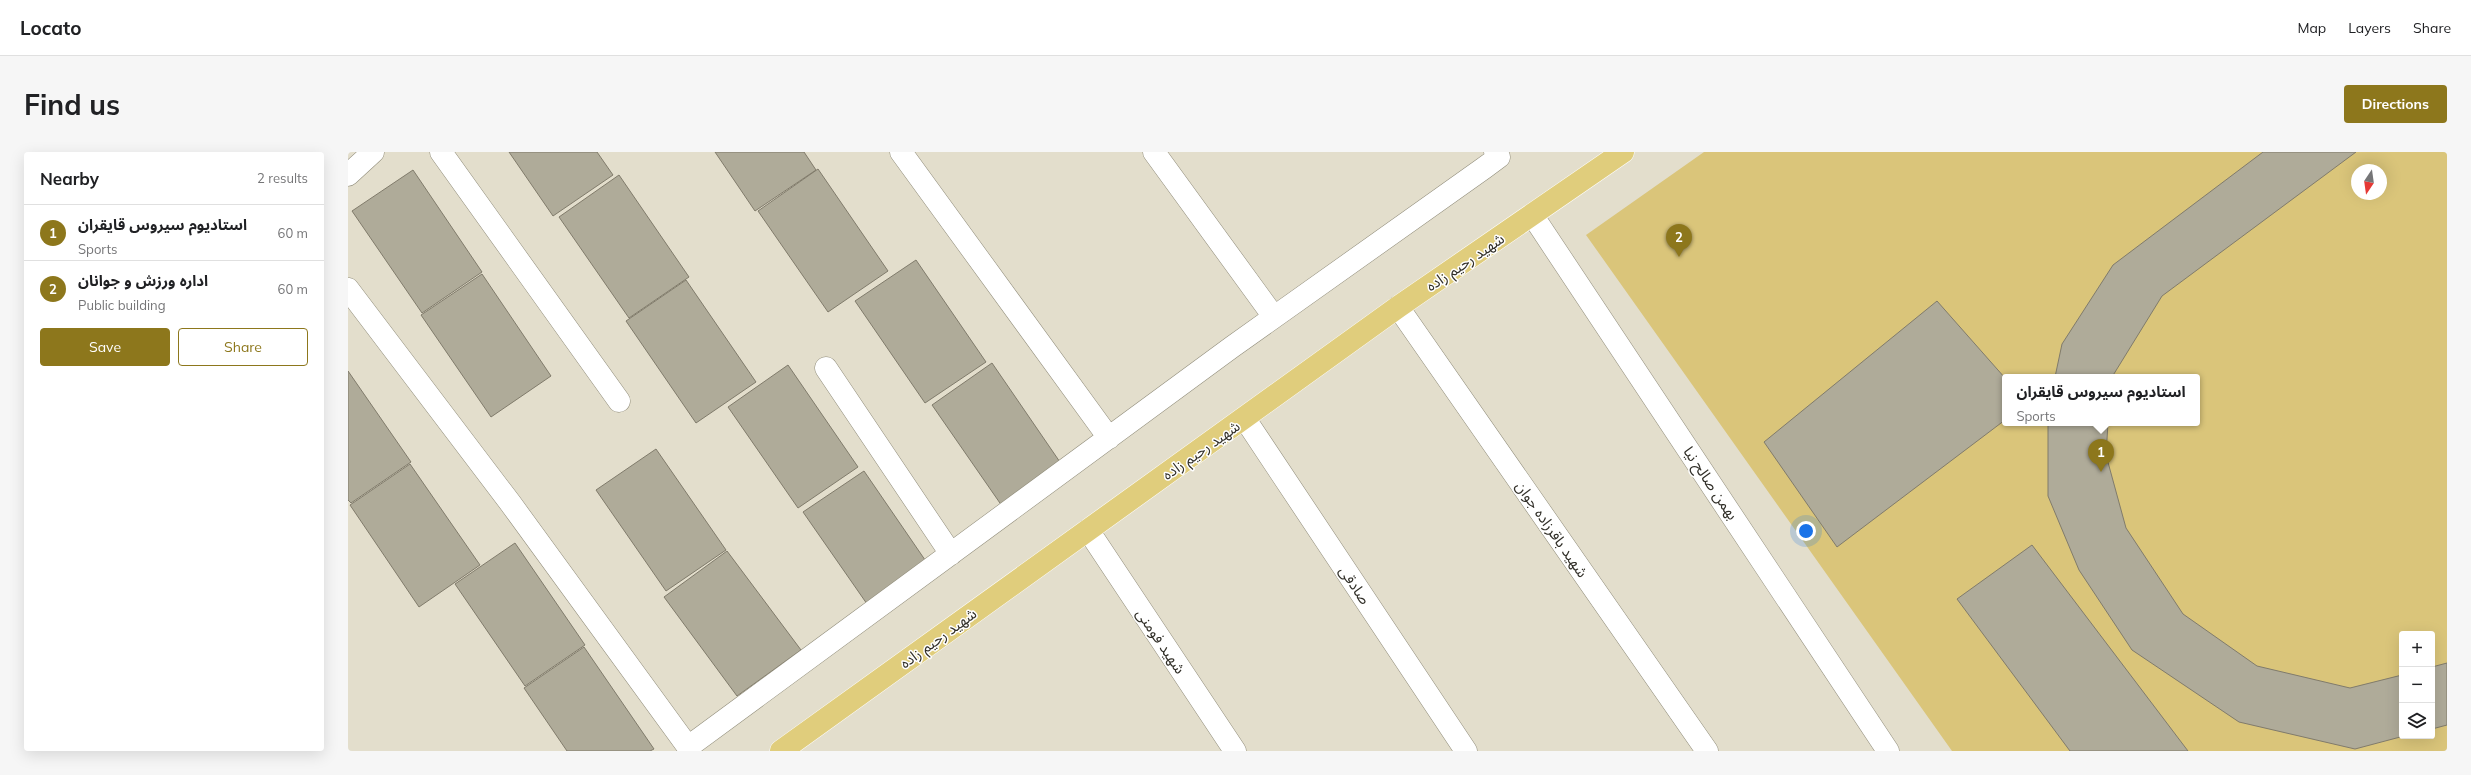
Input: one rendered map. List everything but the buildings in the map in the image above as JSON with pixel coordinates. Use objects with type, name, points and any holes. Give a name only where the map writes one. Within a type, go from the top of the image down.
[{"type":"main road","name":"شهید رحیم زاده","points":[[781,751],[1088,530],[1245,420],[1398,307],[1533,216],[1623,152]]},
{"type":"street","points":[[348,175],[373,152]]},
{"type":"street","points":[[441,152],[619,401]]},
{"type":"street","points":[[901,152],[1108,438]]},
{"type":"street","points":[[1154,152],[1274,317]]},
{"type":"street","points":[[348,289],[511,504],[688,747],[1274,317],[1499,157],[1495,152]]},
{"type":"street","name":"بهمن صالح نیا","points":[[1533,216],[1888,751]]},
{"type":"street","name":"شهید باقرزاده جوان","points":[[1398,307],[1707,751]]},
{"type":"street","points":[[826,368],[951,554]]},
{"type":"street","name":"صادقی","points":[[1245,420],[1466,751]]},
{"type":"street","name":"شهید فومنی","points":[[1088,530],[1235,751]]},
{"type":"shaded area","points":[[1704,152],[2447,152],[2447,751],[1952,751],[1586,235]]},
{"type":"place","name":"اداره ورزش و جوانان","points":[[1679,257]]},
{"type":"place","name":"استادیوم سیروس قایقران","points":[[2101,472]]}]
